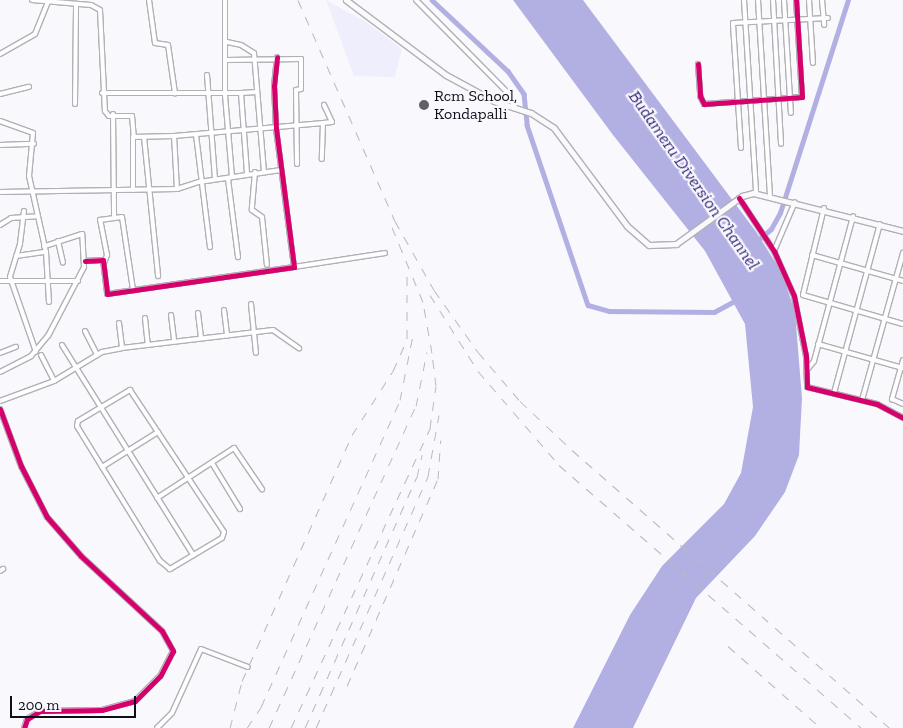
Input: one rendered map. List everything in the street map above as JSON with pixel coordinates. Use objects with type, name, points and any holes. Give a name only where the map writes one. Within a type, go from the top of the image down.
[{"type":"main road","points":[[346,0],[446,75],[515,108],[530,113],[554,128],[639,237],[660,247],[682,239],[739,198],[756,193],[824,208],[903,231]]},
{"type":"street","points":[[32,0],[91,5],[102,14],[102,93],[105,110],[113,114],[132,116],[134,136],[133,190]]},
{"type":"street","points":[[149,0],[155,43],[168,45],[175,93]]},
{"type":"street","points":[[225,0],[228,60],[225,95],[232,176],[228,179],[238,257]]},
{"type":"street","points":[[416,0],[508,93],[515,108]]},
{"type":"street","points":[[744,0],[756,193]]},
{"type":"street","points":[[758,0],[770,196]]},
{"type":"street","points":[[773,0],[781,144]]},
{"type":"street","points":[[784,0],[791,113]]},
{"type":"street","points":[[698,64],[700,96],[704,104],[802,97],[796,0]]},
{"type":"street","points":[[809,0],[813,63]]},
{"type":"street","points":[[822,0],[825,18],[824,25]]},
{"type":"street","points":[[0,54],[33,36],[48,2]]},
{"type":"street","points":[[75,104],[76,4]]},
{"type":"street","points":[[741,148],[733,23],[825,18]]},
{"type":"street","points":[[227,42],[241,44],[254,53],[264,172]]},
{"type":"street","points":[[228,60],[299,57],[302,60],[301,89],[296,90],[299,125],[297,164]]},
{"type":"street","points":[[277,58],[274,86],[276,128],[294,267]]},
{"type":"street","points":[[207,75],[215,179]]},
{"type":"street","points":[[0,94],[29,87]]},
{"type":"street","points":[[102,93],[225,95],[258,92]]},
{"type":"street","points":[[241,93],[247,173]]},
{"type":"street","points":[[134,136],[228,133],[332,122],[324,105]]},
{"type":"street","points":[[113,114],[111,191],[114,216]]},
{"type":"street","points":[[0,121],[32,132],[34,144],[29,171],[46,252],[49,302]]},
{"type":"street","points":[[322,159],[323,123]]},
{"type":"street","points":[[196,135],[199,182],[203,186],[210,247]]},
{"type":"street","points":[[174,136],[177,189]]},
{"type":"street","points":[[144,137],[147,190],[158,276]]},
{"type":"street","points":[[0,145],[34,144]]},
{"type":"street","points":[[0,192],[177,189],[199,182],[247,173],[281,170]]},
{"type":"street","points":[[255,172],[252,210],[262,217],[267,265]]},
{"type":"street","points":[[739,198],[767,238],[799,309],[807,387],[862,400],[903,418]]},
{"type":"street","points":[[774,251],[794,201]]},
{"type":"street","points":[[824,208],[802,294],[829,304],[903,324]]},
{"type":"street","points":[[24,211],[10,280],[36,352]]},
{"type":"street","points":[[0,225],[11,218],[37,216]]},
{"type":"street","points":[[133,290],[125,219],[114,216],[100,222],[107,255],[104,264],[107,294],[385,253]]},
{"type":"street","points":[[806,371],[814,361],[853,216]]},
{"type":"street","points":[[834,393],[880,224]]},
{"type":"street","points":[[0,372],[36,352],[78,281],[85,261],[82,234],[44,246]]},
{"type":"street","points":[[58,241],[63,262]]},
{"type":"street","points":[[16,256],[46,252]]},
{"type":"street","points":[[862,400],[903,253]]},
{"type":"street","points":[[812,255],[903,281]]},
{"type":"street","points":[[85,261],[102,260],[104,264]]},
{"type":"street","points":[[0,281],[78,281]]},
{"type":"street","points":[[250,304],[256,353]]},
{"type":"street","points":[[224,310],[227,336]]},
{"type":"street","points":[[198,314],[201,338]]},
{"type":"street","points":[[171,316],[174,341]]},
{"type":"street","points":[[145,318],[148,345]]},
{"type":"street","points":[[119,323],[122,348]]},
{"type":"street","points":[[0,401],[54,381],[97,355],[122,348],[273,330],[299,348]]},
{"type":"street","points":[[85,331],[97,355]]},
{"type":"street","points":[[62,344],[74,369],[130,451],[193,555]]},
{"type":"street","points":[[818,344],[902,367]]},
{"type":"street","points":[[0,352],[16,347]]},
{"type":"street","points":[[41,355],[54,381]]},
{"type":"street","points":[[903,360],[892,399],[903,404]]},
{"type":"street","points":[[130,390],[224,535],[167,569],[76,426],[78,421],[101,406],[130,390]]},
{"type":"street","points":[[0,409],[21,466],[47,517],[66,541],[168,640],[173,652],[171,660],[135,701],[101,710],[40,711],[27,719],[24,728]]},
{"type":"street","points":[[102,467],[158,432]]},
{"type":"street","points":[[157,498],[234,448],[262,489]]},
{"type":"street","points":[[212,463],[240,509]]},
{"type":"street","points":[[158,728],[172,713],[201,649],[248,667]]},
{"type":"shaded area","points":[[326,0],[366,22],[402,49],[395,77],[354,76]]},
{"type":"water","name":"Budameru Diversion Channel","points":[[513,0],[583,0],[757,233],[782,273],[795,312],[802,398],[799,455],[785,492],[755,536],[696,598],[633,728],[573,728],[630,615],[662,566],[724,504],[741,473],[753,407],[745,324],[705,251],[613,135]]},
{"type":"waterway","points":[[432,0],[508,71],[524,94],[527,125],[588,305],[609,311],[714,312],[737,300]]},
{"type":"waterway","name":"Budameru Diversion Channel","points":[[756,242],[771,229],[780,213],[848,0]]},
{"type":"railway","points":[[298,0],[395,221],[434,290],[478,352],[520,401],[572,450],[889,728]]},
{"type":"railway","points":[[291,728],[430,428],[436,386],[423,302],[392,227]]},
{"type":"railway","points":[[230,728],[242,681],[352,435],[393,371],[407,339],[407,274]]},
{"type":"railway","points":[[430,295],[478,371],[559,465],[862,728]]},
{"type":"railway","points":[[247,728],[261,707],[400,400],[413,335]]},
{"type":"railway","points":[[269,728],[416,406],[427,352]]},
{"type":"railway","points":[[316,728],[428,476],[439,415]]},
{"type":"railway","points":[[347,686],[438,479],[441,440]]},
{"type":"railway","points":[[305,728],[417,477],[422,455]]},
{"type":"railway","points":[[728,646],[821,728]]},
{"type":"cycle path","points":[[698,64],[700,96],[704,104],[802,97],[796,0]]},
{"type":"cycle path","points":[[85,261],[103,260],[107,294],[294,267],[276,128],[274,86],[277,57]]},
{"type":"cycle path","points":[[739,198],[774,251],[794,296],[806,356],[807,387],[877,404],[903,418]]},
{"type":"cycle path","points":[[0,409],[21,466],[47,517],[81,556],[162,631],[173,651],[160,676],[135,701],[101,710],[40,711],[27,719],[24,728]]},
{"type":"place","name":"Rcm School, Kondapalli","points":[[424,105]]}]
